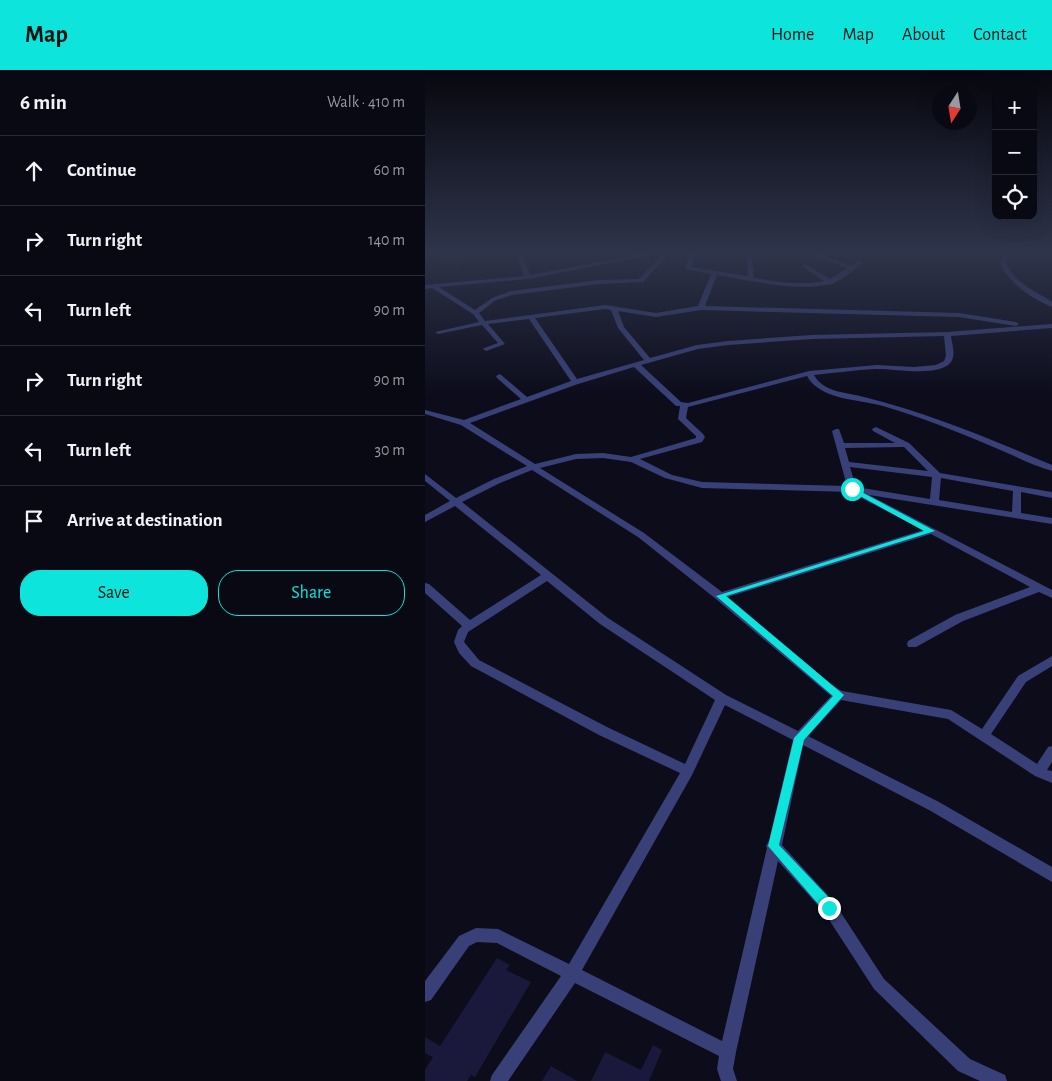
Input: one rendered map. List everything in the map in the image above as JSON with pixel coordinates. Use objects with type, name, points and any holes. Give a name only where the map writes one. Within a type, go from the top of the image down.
[{"type":"street","points":[[455,300],[475,313],[502,344],[486,349]]},
{"type":"street","points":[[475,313],[492,300]]},
{"type":"street","points":[[701,308],[704,300]]},
{"type":"street","points":[[613,308],[621,328],[649,361]]},
{"type":"street","points":[[438,332],[483,323],[613,308],[655,315],[701,308],[959,316],[988,318],[1027,327]]},
{"type":"street","points":[[532,318],[575,382]]},
{"type":"street","points":[[463,422],[575,382],[697,347],[811,337],[947,334],[1052,326]]},
{"type":"street","points":[[636,365],[679,404],[684,405],[809,373],[877,367],[915,369],[938,367],[947,362],[950,356],[947,334]]},
{"type":"street","points":[[809,373],[814,384],[826,390],[869,399],[934,420],[1052,468]]},
{"type":"street","points":[[500,376],[525,399]]},
{"type":"street","points":[[425,519],[454,502],[530,467],[589,457],[632,459],[699,440],[701,437],[699,434],[682,419],[684,405]]},
{"type":"street","points":[[425,412],[463,422],[530,467],[641,535],[720,596],[828,688],[839,695],[951,715],[1039,772],[1052,778]]},
{"type":"street","points":[[877,428],[906,445],[937,475]]},
{"type":"street","points":[[836,431],[852,489],[1052,594]]},
{"type":"street","points":[[840,446],[906,445]]},
{"type":"street","points":[[632,459],[678,480],[701,485],[852,489],[1052,521]]},
{"type":"street","points":[[845,464],[937,475],[1052,495]]},
{"type":"street","points":[[934,502],[937,475]]},
{"type":"street","points":[[425,477],[604,621],[722,698],[933,806],[1052,875]]},
{"type":"street","points":[[1016,516],[1017,489]]},
{"type":"street","points":[[720,596],[931,531]]},
{"type":"street","points":[[547,576],[468,625],[460,636],[459,642],[463,650],[475,663],[603,731],[688,771]]},
{"type":"street","points":[[425,587],[468,625]]},
{"type":"street","points":[[912,644],[959,618],[1041,588]]},
{"type":"street","points":[[984,735],[1022,679],[1052,660]]},
{"type":"street","points":[[729,1081],[725,1069],[728,1052],[773,846],[799,738],[839,695]]},
{"type":"street","points":[[498,1081],[572,974],[688,771],[722,698]]},
{"type":"street","points":[[1039,772],[1052,751]]},
{"type":"street","points":[[773,846],[829,908],[879,984],[964,1065],[999,1081]]},
{"type":"street","points":[[428,984],[465,941],[476,935],[498,936],[728,1052]]},
{"type":"building","points":[[497,958],[510,965],[506,970],[531,982],[475,1077],[471,1075],[467,1081],[425,1081],[425,1070],[433,1057],[425,1053],[425,1037],[440,1046]]},
{"type":"building","points":[[653,1045],[662,1050],[649,1081],[591,1081],[605,1052],[641,1070]]},
{"type":"building","points":[[551,1066],[577,1081],[542,1081]]},
{"type":"route","points":[[829,908],[773,846],[799,738],[839,695],[828,688],[720,596],[931,531],[852,489]]}]
